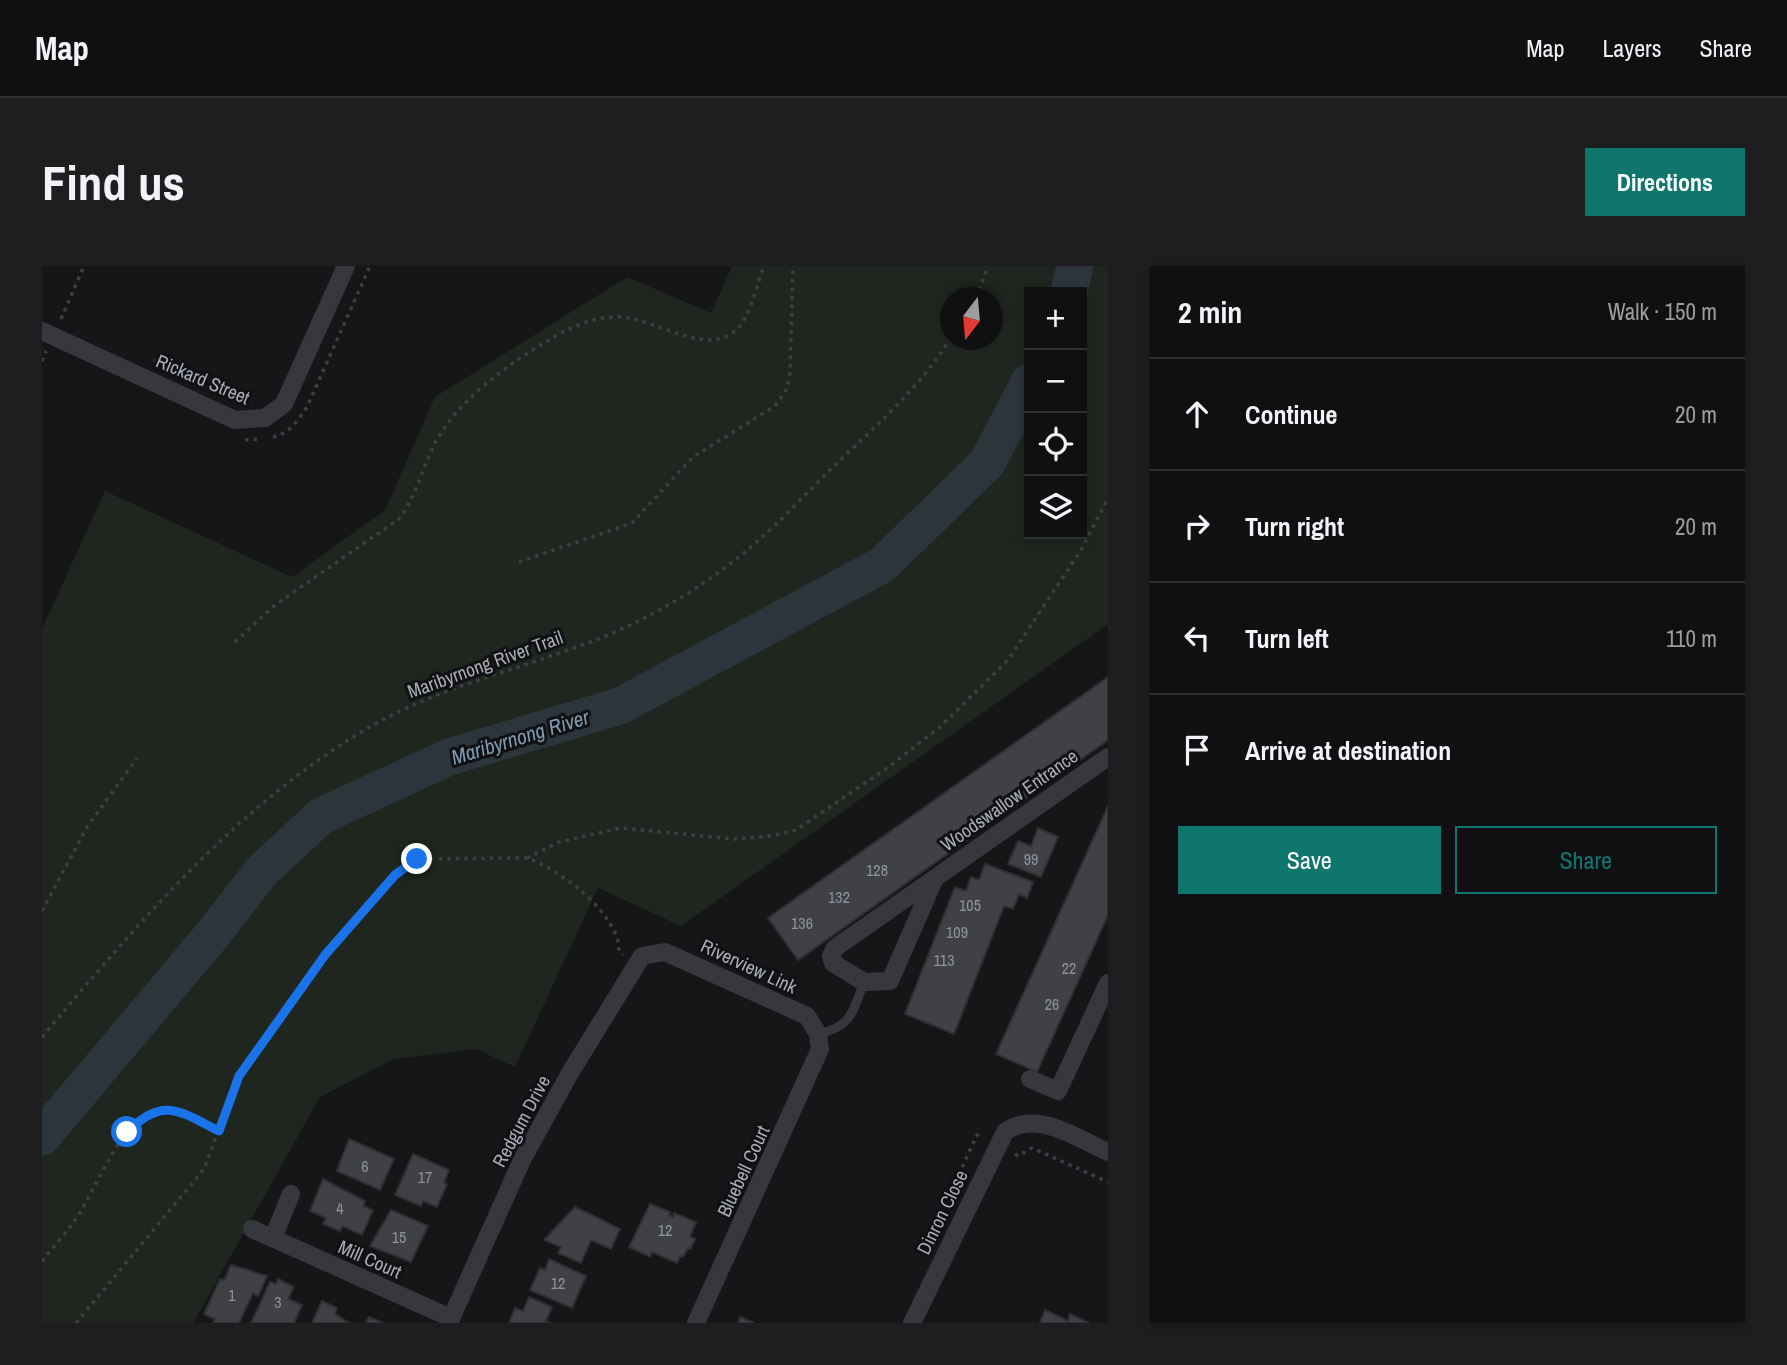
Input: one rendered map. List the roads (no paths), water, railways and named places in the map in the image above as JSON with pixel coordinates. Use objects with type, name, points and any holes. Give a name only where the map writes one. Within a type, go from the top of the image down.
[{"type":"street","name":"Rickard Street","points":[[48,334],[235,420],[265,418],[284,404],[346,266]]},
{"type":"street","name":"Woodswallow Entrance","points":[[935,878],[895,977],[883,984],[864,982],[833,963],[831,956],[835,948],[935,878],[1108,757]]},
{"type":"street","name":"Riverview Link","points":[[653,953],[665,952],[678,957],[784,1004],[807,1016],[818,1034]]},
{"type":"street","name":"Redgum Drive","points":[[450,1320],[522,1160],[570,1073],[642,956],[653,953]]},
{"type":"street","points":[[1030,1079],[1058,1091],[1108,983]]},
{"type":"street","name":"Bluebell Court","points":[[696,1323],[814,1065],[820,1049],[818,1034]]},
{"type":"street","name":"Dinron Close","points":[[912,1323],[1000,1140],[1016,1124],[1032,1121],[1058,1129],[1108,1152]]},
{"type":"street","points":[[273,1238],[290,1194]]},
{"type":"street","name":"Mill Court","points":[[252,1228],[450,1320]]},
{"type":"lane","points":[[818,1034],[834,1031],[845,1024],[864,982]]},
{"type":"waterway","name":"Maribyrnong River","points":[[1070,287],[1075,266]]},
{"type":"waterway","name":"Maribyrnong River","points":[[42,1137],[213,934],[261,872],[321,816],[449,757],[620,706],[882,565],[987,463],[1024,392]]}]
